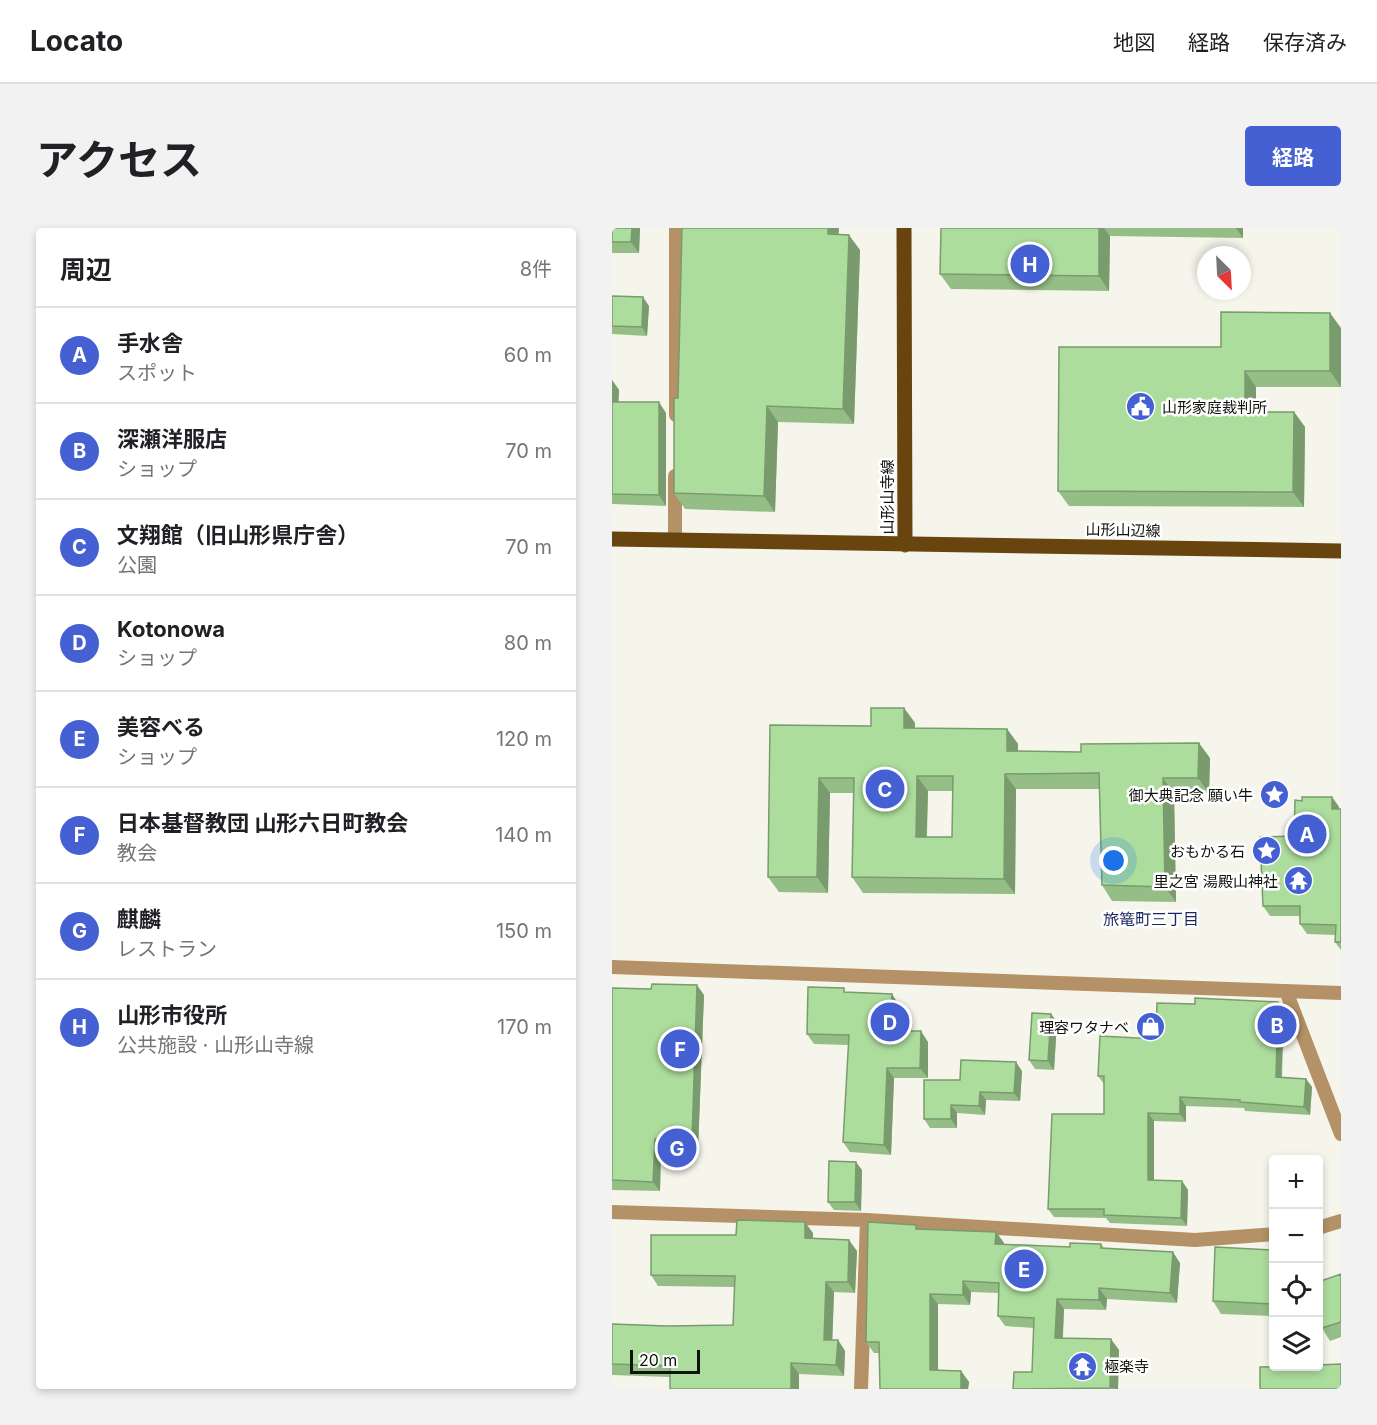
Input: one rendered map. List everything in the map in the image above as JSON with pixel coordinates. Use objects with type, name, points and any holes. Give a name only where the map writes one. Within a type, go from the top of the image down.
[{"type":"main road","name":"山形山寺線","points":[[612,539],[905,545],[904,228]]},
{"type":"main road","name":"山形山辺線","points":[[905,545],[1341,551]]},
{"type":"lane","points":[[676,228],[676,432]]},
{"type":"lane","points":[[675,456],[675,540]]},
{"type":"lane","points":[[612,967],[1341,993]]},
{"type":"lane","points":[[1286,991],[1341,1134]]},
{"type":"lane","points":[[612,1212],[867,1220],[1195,1240],[1269,1234]]},
{"type":"lane","points":[[861,1389],[867,1220]]},
{"type":"lane","points":[[1323,1226],[1341,1221]]},
{"type":"building","points":[[612,228],[632,228],[631,242],[612,242]]},
{"type":"building","points":[[682,228],[828,228],[828,234],[849,235],[843,409],[767,406],[764,496],[674,493],[674,398],[678,398]]},
{"type":"building","points":[[941,228],[1099,228],[1099,276],[940,274]]},
{"type":"building","points":[[612,296],[643,297],[642,327],[612,326]]},
{"type":"building","name":"山形家庭裁判所","points":[[1221,312],[1330,313],[1330,371],[1245,371],[1245,412],[1294,412],[1293,492],[1058,491],[1059,347],[1221,347]]},
{"type":"building","points":[[612,402],[659,402],[659,495],[612,494]]},
{"type":"building","points":[[871,708],[904,708],[904,728],[1007,729],[1007,751],[1081,752],[1081,744],[1199,743],[1198,778],[1163,778],[1165,887],[1102,885],[1099,773],[1005,774],[1004,879],[852,877],[854,778],[819,778],[817,877],[768,877],[770,725],[871,726]],"holes":[[[917,776],[953,776],[952,837],[916,837]]]},
{"type":"building","name":"里之宮 湯殿山神社","points":[[1302,797],[1332,797],[1332,809],[1341,809],[1341,942],[1335,942],[1336,925],[1300,924],[1300,906],[1263,906],[1260,837],[1294,836],[1295,800],[1302,801]]},
{"type":"building","points":[[652,984],[697,985],[692,1140],[655,1139],[653,1182],[612,1180],[612,988],[651,989]]},
{"type":"building","points":[[808,987],[844,988],[844,992],[892,994],[889,1031],[921,1031],[920,1068],[887,1068],[884,1145],[843,1142],[849,1035],[807,1034]]},
{"type":"building","points":[[1195,998],[1278,1002],[1276,1077],[1306,1079],[1304,1107],[1240,1102],[1240,1100],[1180,1097],[1180,1114],[1148,1113],[1148,1180],[1182,1181],[1181,1218],[1104,1215],[1104,1209],[1048,1209],[1052,1114],[1104,1114],[1104,1076],[1098,1076],[1100,1036],[1156,1039],[1157,1003],[1195,1004]]},
{"type":"building","points":[[1032,1013],[1051,1014],[1048,1061],[1029,1060]]},
{"type":"building","points":[[961,1060],[1016,1062],[1014,1093],[980,1092],[979,1106],[951,1105],[951,1119],[924,1119],[924,1080],[960,1080]]},
{"type":"building","points":[[829,1161],[856,1162],[855,1202],[828,1202]]},
{"type":"building","points":[[737,1220],[805,1222],[805,1238],[849,1240],[848,1282],[826,1282],[824,1340],[838,1340],[836,1365],[791,1363],[791,1389],[670,1389],[670,1366],[612,1364],[612,1324],[733,1325],[735,1276],[651,1275],[651,1235],[736,1235]]},
{"type":"building","points":[[868,1222],[916,1225],[916,1229],[996,1232],[995,1244],[1070,1247],[1070,1243],[1101,1244],[1101,1248],[1173,1252],[1170,1293],[1099,1288],[1099,1300],[1057,1299],[1055,1338],[1111,1339],[1110,1388],[1013,1389],[1014,1372],[1032,1372],[1034,1318],[998,1316],[999,1283],[963,1281],[963,1295],[930,1294],[930,1370],[961,1371],[961,1389],[880,1389],[879,1342],[866,1342]]},
{"type":"building","points":[[1215,1247],[1269,1250],[1269,1304],[1213,1301]]},
{"type":"building","points":[[1341,1274],[1341,1322],[1323,1328],[1323,1317],[1323,1280]]},
{"type":"building","points":[[1341,1364],[1341,1389],[1260,1389],[1260,1367],[1269,1367],[1269,1371],[1323,1371],[1323,1365]]},
{"type":"place","name":"山形市役所","points":[[1030,264]]},
{"type":"place","name":"山形家庭裁判所","points":[[1141,407]]},
{"type":"place","name":"文翔館（旧山形県庁舎）","points":[[885,789]]},
{"type":"place","name":"御大典記念 願い牛","points":[[1274,795]]},
{"type":"place","name":"手水舎","points":[[1307,834]]},
{"type":"place","name":"おもかる石","points":[[1266,851]]},
{"type":"place","name":"里之宮 湯殿山神社","points":[[1299,881]]},
{"type":"place","name":"Kotonowa","points":[[890,1022]]},
{"type":"place","name":"深瀬洋服店","points":[[1277,1025]]},
{"type":"place","name":"理容ワタナベ","points":[[1150,1027]]},
{"type":"place","name":"日本基督教団 山形六日町教会","points":[[680,1049]]},
{"type":"place","name":"麒麟","points":[[677,1148]]},
{"type":"place","name":"美容べる","points":[[1024,1269]]},
{"type":"place","name":"極楽寺","points":[[1083,1366]]},
{"type":"district","name":"旅篭町三丁目","points":[[1151,919]]}]
